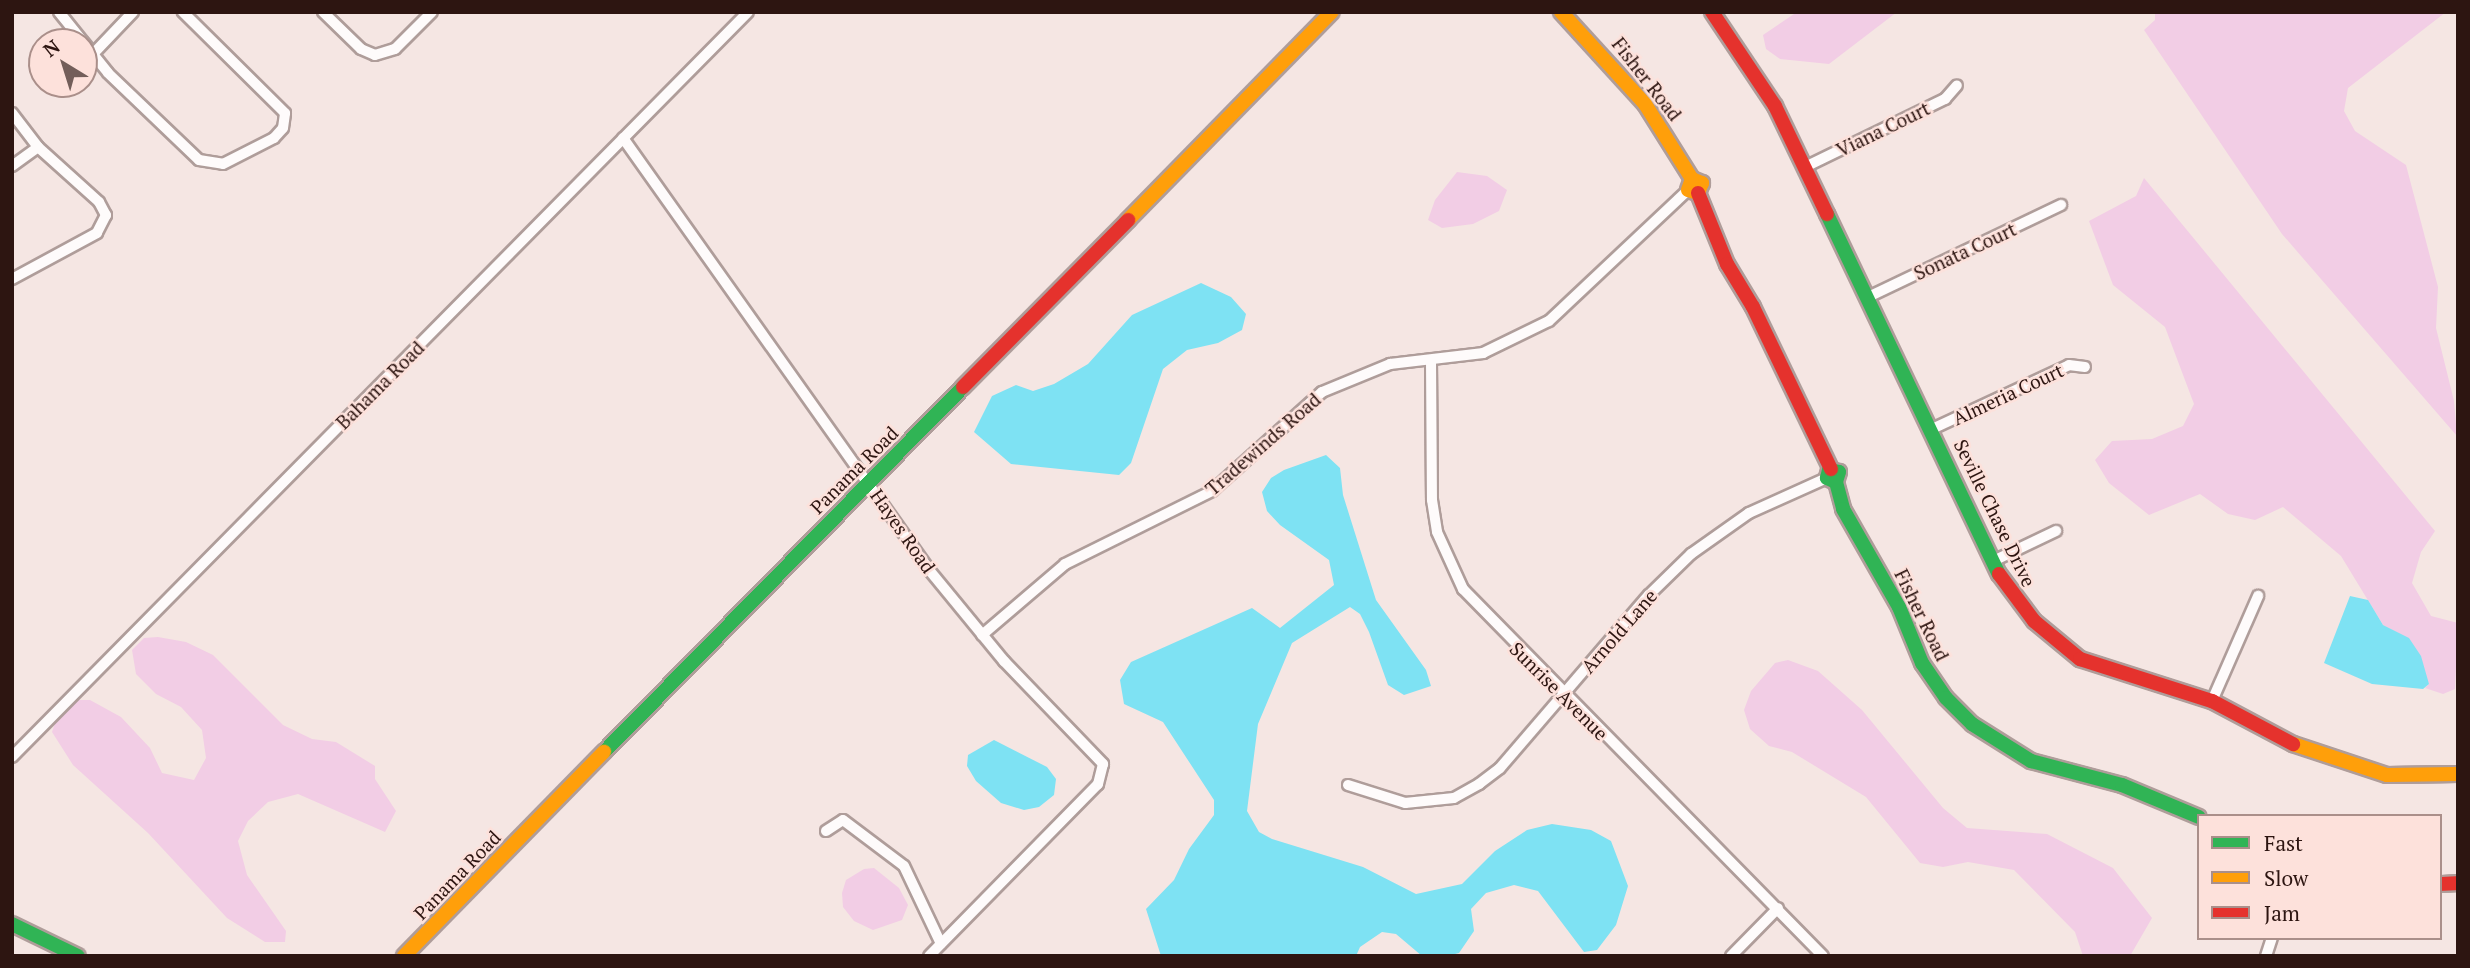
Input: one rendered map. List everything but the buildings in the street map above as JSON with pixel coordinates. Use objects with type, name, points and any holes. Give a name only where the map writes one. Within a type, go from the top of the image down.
[{"type":"street","points":[[59,12],[72,28]]},
{"type":"street","points":[[98,49],[133,12]]},
{"type":"street","points":[[98,59],[207,164],[223,164],[274,138],[286,122],[281,105],[183,12]]},
{"type":"street","points":[[323,12],[361,49],[375,55],[395,49],[432,12]]},
{"type":"street","name":"Bahama Road","points":[[12,757],[748,12]]},
{"type":"street","name":"Panama Road","points":[[404,956],[1332,12]]},
{"type":"street","name":"Fisher Road","points":[[1561,12],[1643,101],[1692,187],[1727,264],[1753,307],[1858,540],[1894,598],[1922,663],[1946,698],[1972,724],[2031,761],[2122,785],[2197,816]]},
{"type":"street","name":"Seville Chase Drive","points":[[1712,12],[1758,74],[1932,429],[1993,561],[2026,613],[2080,659],[2212,701],[2309,753],[2348,767],[2387,775],[2458,774]]},
{"type":"street","name":"Viana Court","points":[[1805,167],[1945,99],[1957,85]]},
{"type":"street","points":[[12,113],[38,147],[99,202],[105,221],[97,233],[12,279]]},
{"type":"street","name":"Hayes Road","points":[[623,138],[930,571],[982,635],[1098,756],[1105,770],[1098,784],[941,944]]},
{"type":"street","points":[[12,166],[38,147]]},
{"type":"street","name":"Tradewinds Road","points":[[982,635],[1065,564],[1212,491],[1322,391],[1390,364],[1483,353],[1549,321],[1692,187]]},
{"type":"street","name":"Sonata Court","points":[[1868,297],[2062,205]]},
{"type":"street","name":"Sunrise Avenue","points":[[1431,361],[1432,500],[1447,562],[1480,612],[1779,908],[1823,956]]},
{"type":"street","name":"Almeria Court","points":[[1932,429],[2070,365],[2085,367]]},
{"type":"street","name":"Arnold Lane","points":[[1348,785],[1405,803],[1454,798],[1500,768],[1649,595],[1691,554],[1749,513],[1831,476]]},
{"type":"street","points":[[1993,561],[2056,531]]},
{"type":"street","points":[[2212,701],[2258,596]]},
{"type":"street","points":[[827,831],[843,820],[904,866],[941,944],[929,956]]},
{"type":"street","points":[[1731,956],[1779,908]]},
{"type":"street","points":[[12,925],[78,956]]},
{"type":"shaded area","points":[[1797,12],[1897,12],[1829,64],[1780,59],[1766,49],[1763,35]]},
{"type":"shaded area","points":[[2155,12],[2446,12],[2348,88],[2344,111],[2355,131],[2406,165],[2438,287],[2436,328],[2454,401],[2457,436],[2282,234],[2144,30],[2155,20]]},
{"type":"shaded area","points":[[1457,172],[1487,176],[1507,190],[1499,211],[1473,224],[1442,228],[1428,220],[1435,200]]},
{"type":"shaded area","points":[[2144,178],[2435,531],[2421,552],[2412,583],[2431,616],[2458,623],[2455,689],[2443,694],[2425,688],[2429,684],[2409,639],[2383,625],[2341,556],[2283,507],[2255,520],[2228,514],[2200,494],[2149,515],[2109,483],[2095,460],[2112,441],[2152,439],[2183,426],[2194,404],[2165,327],[2113,285],[2089,221],[2136,196]]},
{"type":"shaded area","points":[[158,637],[186,642],[213,655],[283,725],[312,739],[336,742],[375,766],[375,779],[396,811],[385,832],[298,794],[268,802],[248,821],[238,841],[247,875],[286,931],[285,942],[265,942],[227,918],[148,833],[73,765],[52,732],[56,720],[76,700],[90,700],[121,717],[150,748],[162,773],[194,780],[206,758],[202,730],[181,707],[156,694],[136,674],[132,650],[144,638]]},
{"type":"shaded area","points":[[1788,660],[1818,671],[1862,710],[1943,808],[1967,828],[2047,834],[2113,868],[2152,918],[2130,956],[2083,956],[2075,932],[2014,870],[1968,862],[1943,867],[1920,863],[1866,797],[1792,752],[1769,746],[1750,729],[1744,710],[1751,691],[1775,663]]},
{"type":"shaded area","points":[[874,868],[899,888],[908,905],[902,920],[873,930],[854,921],[843,907],[842,893],[846,880],[864,869]]},
{"type":"water","points":[[1201,283],[1231,297],[1246,314],[1242,330],[1218,343],[1187,350],[1163,369],[1131,463],[1119,475],[1011,464],[974,432],[992,396],[1016,385],[1033,391],[1054,384],[1088,364],[1132,315]]},
{"type":"water","points":[[1326,455],[1340,468],[1343,495],[1376,600],[1426,670],[1431,686],[1404,695],[1388,685],[1369,632],[1360,614],[1350,607],[1292,643],[1258,724],[1247,811],[1259,832],[1272,839],[1363,867],[1416,894],[1462,884],[1495,851],[1527,830],[1552,824],[1591,830],[1611,841],[1628,886],[1616,925],[1597,950],[1584,952],[1538,891],[1514,885],[1486,893],[1471,909],[1474,931],[1459,953],[1447,956],[1422,956],[1396,934],[1382,932],[1360,947],[1356,956],[1161,956],[1146,909],[1174,880],[1189,849],[1214,815],[1214,800],[1163,722],[1124,704],[1120,680],[1131,662],[1252,608],[1280,628],[1334,585],[1329,560],[1280,525],[1267,511],[1262,492],[1271,478],[1284,470]]},
{"type":"water","points":[[2350,596],[2368,600],[2383,625],[2409,638],[2421,656],[2429,684],[2423,689],[2372,684],[2324,663]]},
{"type":"water","points":[[994,740],[1047,767],[1056,779],[1054,795],[1039,807],[1024,810],[1001,803],[976,781],[967,766],[968,755]]},
{"type":"traffic: fast","points":[[1827,214],[1999,574]]},
{"type":"traffic: fast","points":[[604,752],[963,387]]},
{"type":"traffic: fast","points":[[1829,470],[1839,472],[1836,482],[1827,478],[1829,470]]},
{"type":"traffic: fast","points":[[1836,482],[1843,509],[1899,607],[1922,663],[1946,698],[1972,724],[2031,761],[2122,785],[2197,816]]},
{"type":"traffic: fast","points":[[12,924],[78,956]]},
{"type":"traffic: slow","points":[[1128,220],[1332,12]]},
{"type":"traffic: slow","points":[[1561,12],[1645,104],[1692,179],[1702,183],[1698,193],[1688,190],[1692,179]]},
{"type":"traffic: slow","points":[[2293,744],[2387,775],[2458,774]]},
{"type":"traffic: slow","points":[[404,956],[604,752]]},
{"type":"traffic: jam","points":[[1712,12],[1775,106],[1827,214]]},
{"type":"traffic: jam","points":[[1698,193],[1727,264],[1753,307],[1831,469]]},
{"type":"traffic: jam","points":[[963,387],[1128,220]]},
{"type":"traffic: jam","points":[[1999,574],[2034,621],[2080,659],[2212,701],[2293,744]]},
{"type":"traffic: jam","points":[[2442,884],[2458,883]]}]
